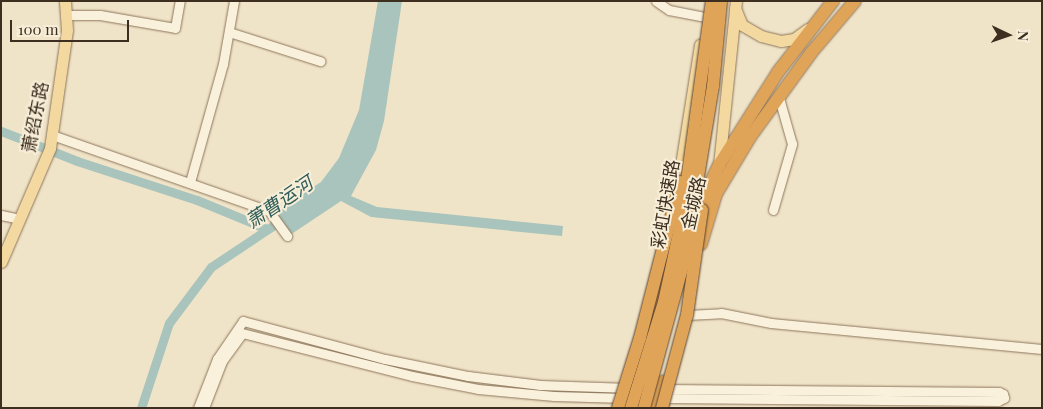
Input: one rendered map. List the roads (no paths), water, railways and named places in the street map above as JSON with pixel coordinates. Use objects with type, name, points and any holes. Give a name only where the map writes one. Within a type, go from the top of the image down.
[{"type":"highway","name":"彩虹快速路","points":[[629,400],[664,302],[681,224],[712,1]]},
{"type":"highway","name":"彩虹快速路","points":[[644,408],[684,261],[713,86],[721,1]]},
{"type":"highway","points":[[662,287],[719,164],[808,30],[833,1]]},
{"type":"highway","points":[[716,194],[750,137],[778,98],[855,1]]},
{"type":"highway","points":[[659,400],[687,316],[708,166],[713,86]]},
{"type":"highway","points":[[618,408],[640,338],[696,122]]},
{"type":"highway","name":"金城路","points":[[659,400],[716,194]]},
{"type":"highway","name":"金城路","points":[[629,400],[662,287]]},
{"type":"main road","name":"萧绍东路","points":[[3,256],[50,148],[68,30],[65,1]]},
{"type":"main road","name":"金城路","points":[[662,287],[706,1]]},
{"type":"main road","name":"金城路","points":[[716,194],[735,4]]},
{"type":"main road","points":[[735,4],[742,24],[761,36],[781,41],[794,40],[808,30]]},
{"type":"street","points":[[66,15],[100,15],[175,28],[180,1]]},
{"type":"street","points":[[190,182],[229,32],[234,1]]},
{"type":"street","points":[[656,1],[669,10],[704,17]]},
{"type":"street","points":[[229,32],[320,61]]},
{"type":"street","points":[[773,210],[792,144],[778,98]]},
{"type":"street","points":[[52,135],[268,211],[287,236]]},
{"type":"street","points":[[1,215],[20,219]]},
{"type":"street","points":[[687,316],[721,313],[770,322],[1042,349]]},
{"type":"street","points":[[198,408],[217,359],[243,321],[385,360],[458,374],[629,400]]},
{"type":"street","points":[[204,408],[222,361],[242,333],[412,376],[478,388],[554,396],[629,400],[998,396]]},
{"type":"water","points":[[378,1],[402,1],[384,121],[376,150],[351,196],[377,207],[563,226],[562,236],[371,217],[341,201],[290,235],[274,213],[321,182],[339,158],[359,110]]},
{"type":"waterway","points":[[1,131],[77,161],[197,200],[267,229]]},
{"type":"waterway","name":"萧曹运河","points":[[141,408],[169,323],[211,267],[283,219]]}]
